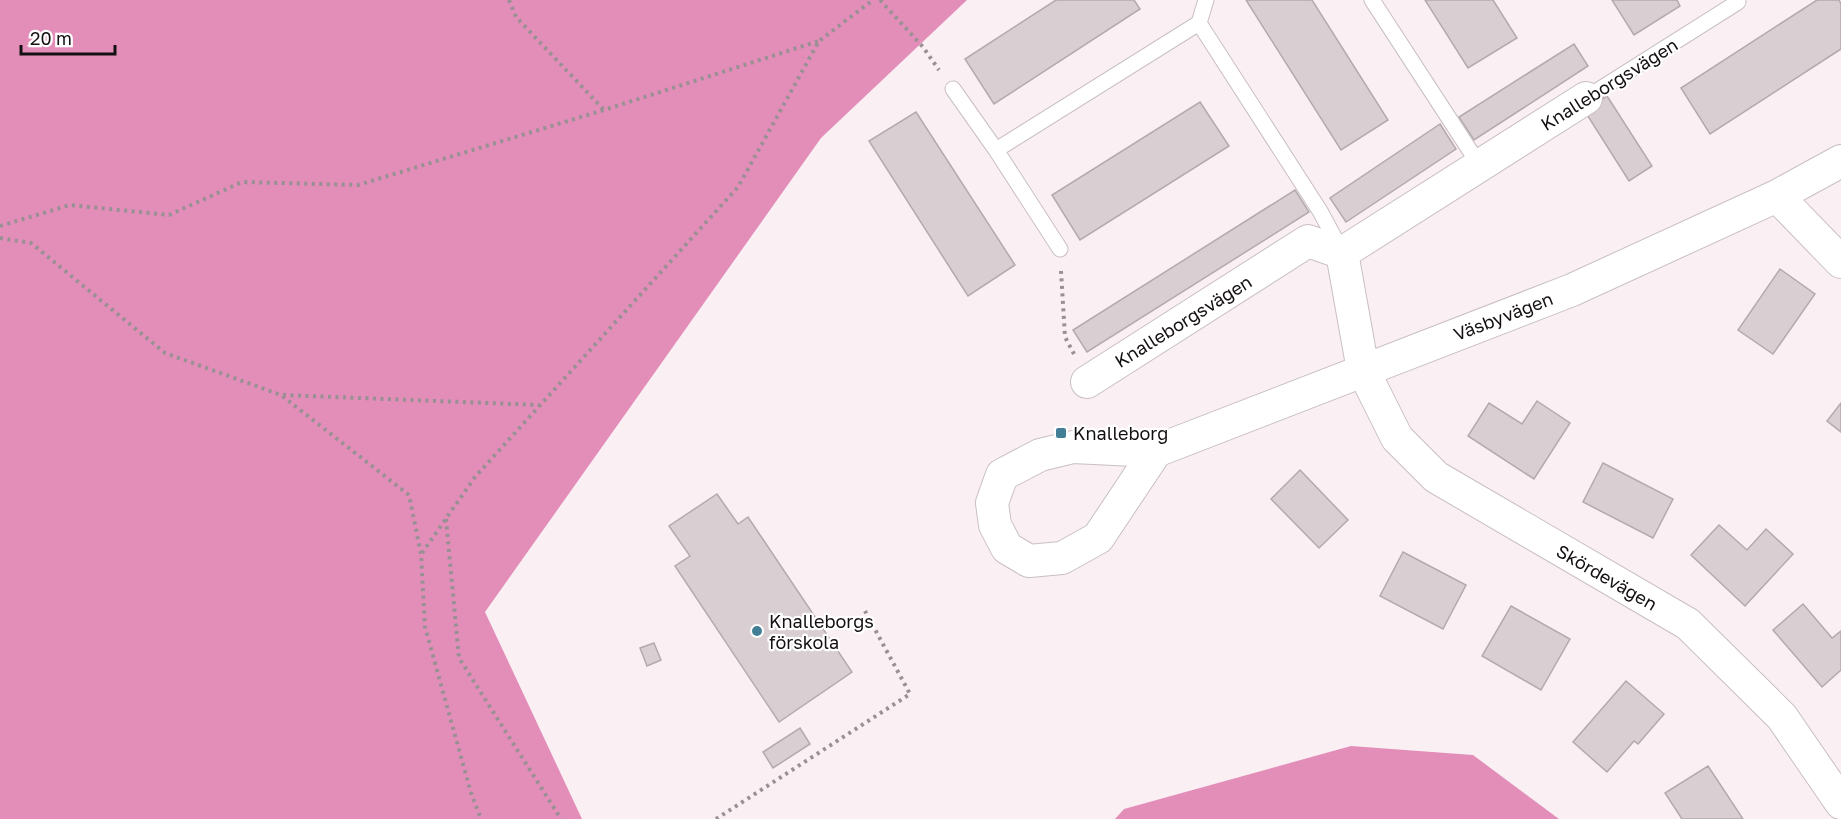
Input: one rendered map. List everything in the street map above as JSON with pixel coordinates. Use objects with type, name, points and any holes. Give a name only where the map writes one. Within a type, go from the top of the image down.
[{"type":"street","name":"Knalleborgsvägen","points":[[1087,382],[1308,241],[1342,253],[1586,98]]},
{"type":"street","name":"Väsbyvägen","points":[[1155,451],[1098,538],[1062,558],[1029,561],[1007,548],[995,525],[992,503],[1002,476],[1040,455],[1073,447],[1155,451],[1572,290],[1776,196],[1841,161]]},
{"type":"street","points":[[1776,196],[1841,261]]},
{"type":"street","points":[[1342,253],[1363,370]]},
{"type":"street","name":"Skördevägen","points":[[1363,370],[1397,438],[1436,477],[1689,624],[1782,717],[1841,803]]},
{"type":"lane","points":[[996,150],[1199,23],[1206,0]]},
{"type":"lane","points":[[1372,0],[1480,166]]},
{"type":"lane","name":"Knalleborgsvägen","points":[[1586,98],[1738,1]]},
{"type":"lane","points":[[1199,23],[1320,211],[1342,253]]},
{"type":"lane","points":[[953,89],[996,150],[1060,249]]},
{"type":"path","points":[[510,0],[516,17],[604,110]]},
{"type":"path","points":[[0,226],[70,205],[169,215],[242,182],[358,185],[819,41],[873,0]]},
{"type":"path","points":[[880,0],[922,47]]},
{"type":"path","points":[[421,554],[475,477],[738,187],[819,41]]},
{"type":"path","points":[[0,238],[31,243],[165,353],[281,395],[540,405]]},
{"type":"path","points":[[1060,249],[1065,337],[1087,382]]},
{"type":"path","points":[[281,395],[409,495],[421,554],[425,627],[471,793],[481,819]]},
{"type":"path","points":[[446,518],[459,658],[561,819]]},
{"type":"path","points":[[716,819],[910,694],[865,611]]},
{"type":"shaded area","points":[[0,0],[967,0],[821,138],[485,612],[582,819],[0,819]]},
{"type":"shaded area","points":[[1351,746],[1473,755],[1559,819],[1115,819],[1124,809]]},
{"type":"building","points":[[1056,0],[1134,0],[1140,9],[994,104],[965,59]]},
{"type":"building","points":[[1246,0],[1312,0],[1388,120],[1341,150]]},
{"type":"building","points":[[1425,0],[1493,0],[1517,38],[1468,68]]},
{"type":"building","points":[[1612,0],[1677,0],[1680,6],[1634,35]]},
{"type":"building","points":[[1817,0],[1839,0],[1841,4],[1841,49],[1710,134],[1681,88]]},
{"type":"building","points":[[1574,44],[1588,66],[1474,140],[1459,117]]},
{"type":"building","points":[[1607,96],[1652,166],[1629,181],[1584,110]]},
{"type":"building","points":[[1200,102],[1229,146],[1080,240],[1052,195]]},
{"type":"building","points":[[916,112],[1015,265],[968,296],[869,141]]},
{"type":"building","points":[[1440,124],[1456,149],[1346,222],[1330,198]]},
{"type":"building","points":[[1295,190],[1309,212],[1087,352],[1073,330]]},
{"type":"building","points":[[1780,269],[1815,294],[1773,354],[1738,330]]},
{"type":"building","points":[[1537,401],[1570,423],[1534,479],[1468,436],[1489,403],[1522,424]]},
{"type":"building","points":[[1841,403],[1841,432],[1827,421]]},
{"type":"building","points":[[1603,463],[1673,499],[1653,538],[1583,502]]},
{"type":"building","points":[[1300,470],[1348,520],[1319,548],[1271,499]]},
{"type":"building","points":[[717,494],[738,524],[748,517],[852,672],[779,722],[675,566],[690,556],[669,526]]},
{"type":"building","points":[[1719,525],[1747,550],[1766,529],[1793,554],[1745,606],[1691,555]]},
{"type":"building","points":[[1403,552],[1466,585],[1443,629],[1380,596]]},
{"type":"building","points":[[1803,604],[1832,638],[1841,631],[1841,670],[1822,687],[1773,630]]},
{"type":"building","points":[[1511,606],[1570,639],[1541,690],[1482,656]]},
{"type":"building","points":[[654,643],[661,660],[647,666],[640,648]]},
{"type":"building","points":[[1626,681],[1664,714],[1638,744],[1634,741],[1607,772],[1573,742]]},
{"type":"building","points":[[800,728],[810,744],[773,768],[763,752]]},
{"type":"building","points":[[1708,766],[1743,819],[1682,819],[1665,793]]},
{"type":"place","name":"Knalleborg","points":[[1061,433]]},
{"type":"place","name":"Knalleborgs förskola","points":[[757,631]]}]
